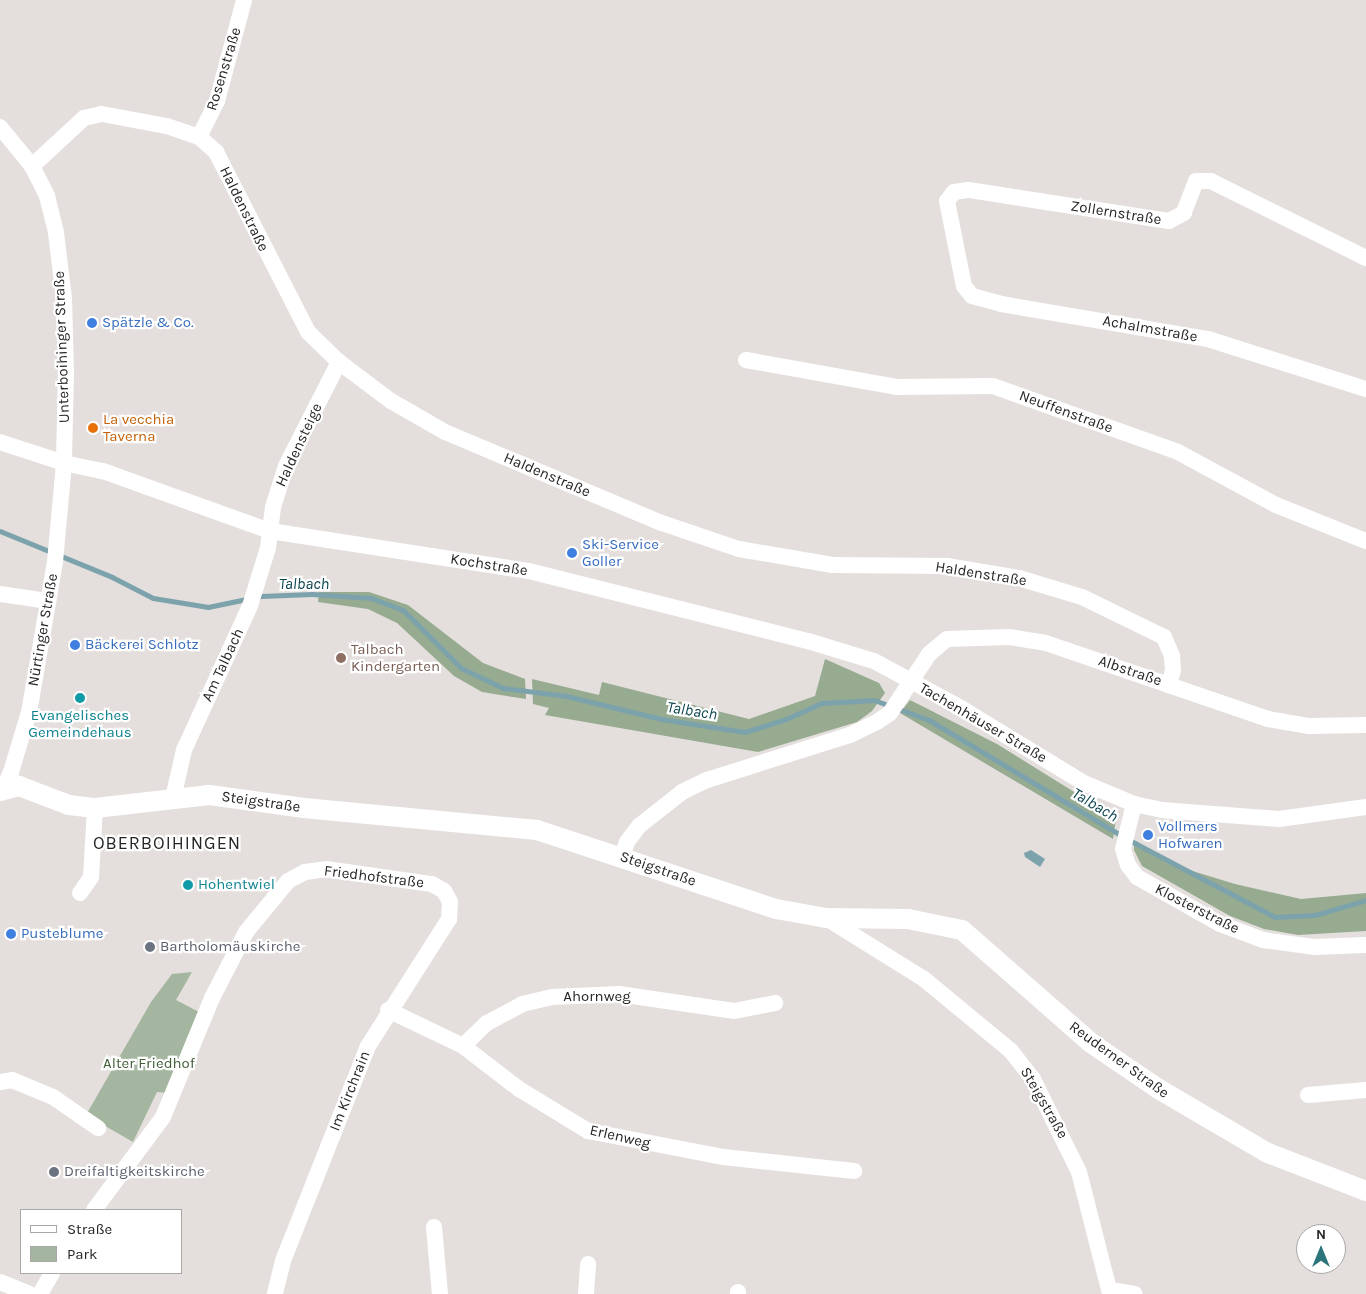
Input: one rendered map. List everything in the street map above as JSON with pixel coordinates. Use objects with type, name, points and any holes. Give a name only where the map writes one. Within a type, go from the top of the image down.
[{"type":"street","name":"Rosenstraße","points":[[200,137],[217,101],[244,0]]},
{"type":"street","name":"Haldenstraße","points":[[32,166],[84,118],[102,114],[167,126],[200,137],[216,152],[308,332],[339,362],[390,401],[445,432],[662,523],[739,550],[833,565],[947,566],[1019,578],[1082,597],[1164,637],[1172,656],[1173,670],[1169,684]]},
{"type":"street","name":"Unterboihinger Straße","points":[[0,127],[32,166],[50,205],[64,298],[64,463]]},
{"type":"street","name":"Zollernstraße","points":[[957,256],[947,207],[950,195],[954,192],[968,190],[1169,221],[1184,213],[1196,181],[1202,180],[1211,181],[1366,258]]},
{"type":"street","name":"Achalmstraße","points":[[957,256],[964,286],[972,296],[1001,304],[1208,339],[1366,389]]},
{"type":"street","name":"Neuffenstraße","points":[[746,360],[898,387],[993,386],[1178,452],[1276,505],[1366,541]]},
{"type":"street","name":"Haldensteige","points":[[270,531],[273,507],[286,466],[339,362]]},
{"type":"street","name":"Kochstraße","points":[[0,442],[64,463],[104,472],[270,531],[529,571],[808,641],[874,661],[910,680]]},
{"type":"street","name":"Nürtinger Straße","points":[[1,790],[28,712],[55,562],[64,463]]},
{"type":"street","name":"Am Talbach","points":[[173,798],[184,750],[250,606],[270,531]]},
{"type":"street","points":[[0,594],[48,601]]},
{"type":"street","name":"Albstraße","points":[[910,680],[929,654],[947,639],[978,636],[1046,643],[1268,719],[1309,726],[1366,725]]},
{"type":"street","name":"Tachenhäuser Straße","points":[[622,856],[627,842],[639,826],[682,792],[707,780],[850,735],[877,722],[890,713],[910,680],[961,708],[1132,811],[1162,810],[1279,819],[1366,808]]},
{"type":"street","name":"Steigstraße","points":[[1,790],[25,787],[69,805],[95,808],[114,808],[173,798],[209,795],[304,808],[537,830],[622,856],[776,909],[826,918],[924,979],[1011,1051],[1041,1093],[1079,1172],[1110,1292]]},
{"type":"street","points":[[80,893],[91,877],[95,808]]},
{"type":"street","name":"Klosterstraße","points":[[1132,811],[1123,849],[1128,865],[1137,877],[1220,924],[1284,945],[1366,945]]},
{"type":"street","name":"Friedhofstraße","points":[[95,1209],[163,1117],[212,998],[246,932],[288,881],[305,872],[326,869],[409,879],[444,891],[450,902]]},
{"type":"street","name":"Im Kirchrain","points":[[276,1294],[283,1262],[368,1046],[388,1010],[437,941],[449,919],[450,902]]},
{"type":"street","name":"Reuderner Straße","points":[[826,918],[908,919],[962,930],[1091,1043],[1157,1088],[1268,1153],[1366,1191]]},
{"type":"street","name":"Ahornweg","points":[[463,1046],[487,1022],[522,1004],[552,997],[619,994],[734,1011],[775,1003]]},
{"type":"street","name":"Erlenweg","points":[[388,1010],[463,1046],[526,1094],[588,1132],[723,1157],[854,1171]]},
{"type":"street","points":[[0,1082],[12,1080],[53,1097],[98,1128]]},
{"type":"street","points":[[1308,1095],[1366,1090]]},
{"type":"street","points":[[434,1227],[440,1294]]},
{"type":"street","points":[[586,1294],[588,1264]]},
{"type":"street","points":[[40,1294],[51,1274]]},
{"type":"street","points":[[0,1282],[30,1294]]},
{"type":"street","points":[[1110,1292],[1135,1294]]},
{"type":"green space","points":[[319,592],[369,592],[408,605],[483,663],[525,679],[526,699],[482,692],[454,676],[397,623],[368,609],[318,602]]},
{"type":"green space","points":[[825,659],[879,683],[885,693],[872,711],[857,722],[758,752],[545,715],[549,708],[533,704],[532,679],[599,695],[602,682],[749,719],[815,696]]},
{"type":"green space","points":[[910,700],[997,744],[1116,818],[1113,839],[900,713]]},
{"type":"green space","points":[[1134,840],[1186,869],[1235,884],[1301,899],[1366,893],[1366,931],[1298,935],[1264,929],[1230,916],[1142,866],[1134,850]]},
{"type":"green space","name":"Alter Friedhof","points":[[192,972],[176,1000],[199,1012],[167,1093],[157,1092],[133,1142],[86,1115],[151,1002],[172,974]]},
{"type":"water","points":[[1031,850],[1045,859],[1040,867],[1025,857],[1024,853]]},
{"type":"waterway","name":"Talbach","points":[[0,531],[112,577],[153,598],[208,607],[261,596],[312,594],[371,598],[403,610],[461,668],[503,688],[566,696],[661,719],[745,732],[786,719],[822,703],[874,700],[929,720],[1129,840],[1275,917],[1315,915],[1366,900]]},
{"type":"place","name":"Spätzle & Co.","points":[[92,323]]},
{"type":"place","name":"La vecchia Taverna","points":[[93,428]]},
{"type":"place","name":"Ski-Service Goller","points":[[572,553]]},
{"type":"place","name":"Bäckerei Schlotz","points":[[75,645]]},
{"type":"place","name":"Talbach Kindergarten","points":[[341,658]]},
{"type":"place","name":"Evangelisches Gemeindehaus","points":[[80,698]]},
{"type":"place","name":"Vollmers Hofwaren","points":[[1148,835]]},
{"type":"place","name":"Hohentwiel","points":[[188,885]]},
{"type":"place","name":"Pusteblume","points":[[11,934]]},
{"type":"place","name":"Bartholomäuskirche","points":[[150,947]]},
{"type":"place","name":"Dreifaltigkeitskirche","points":[[54,1172]]},
{"type":"district","name":"OBERBOIHINGEN","points":[[167,843]]}]
